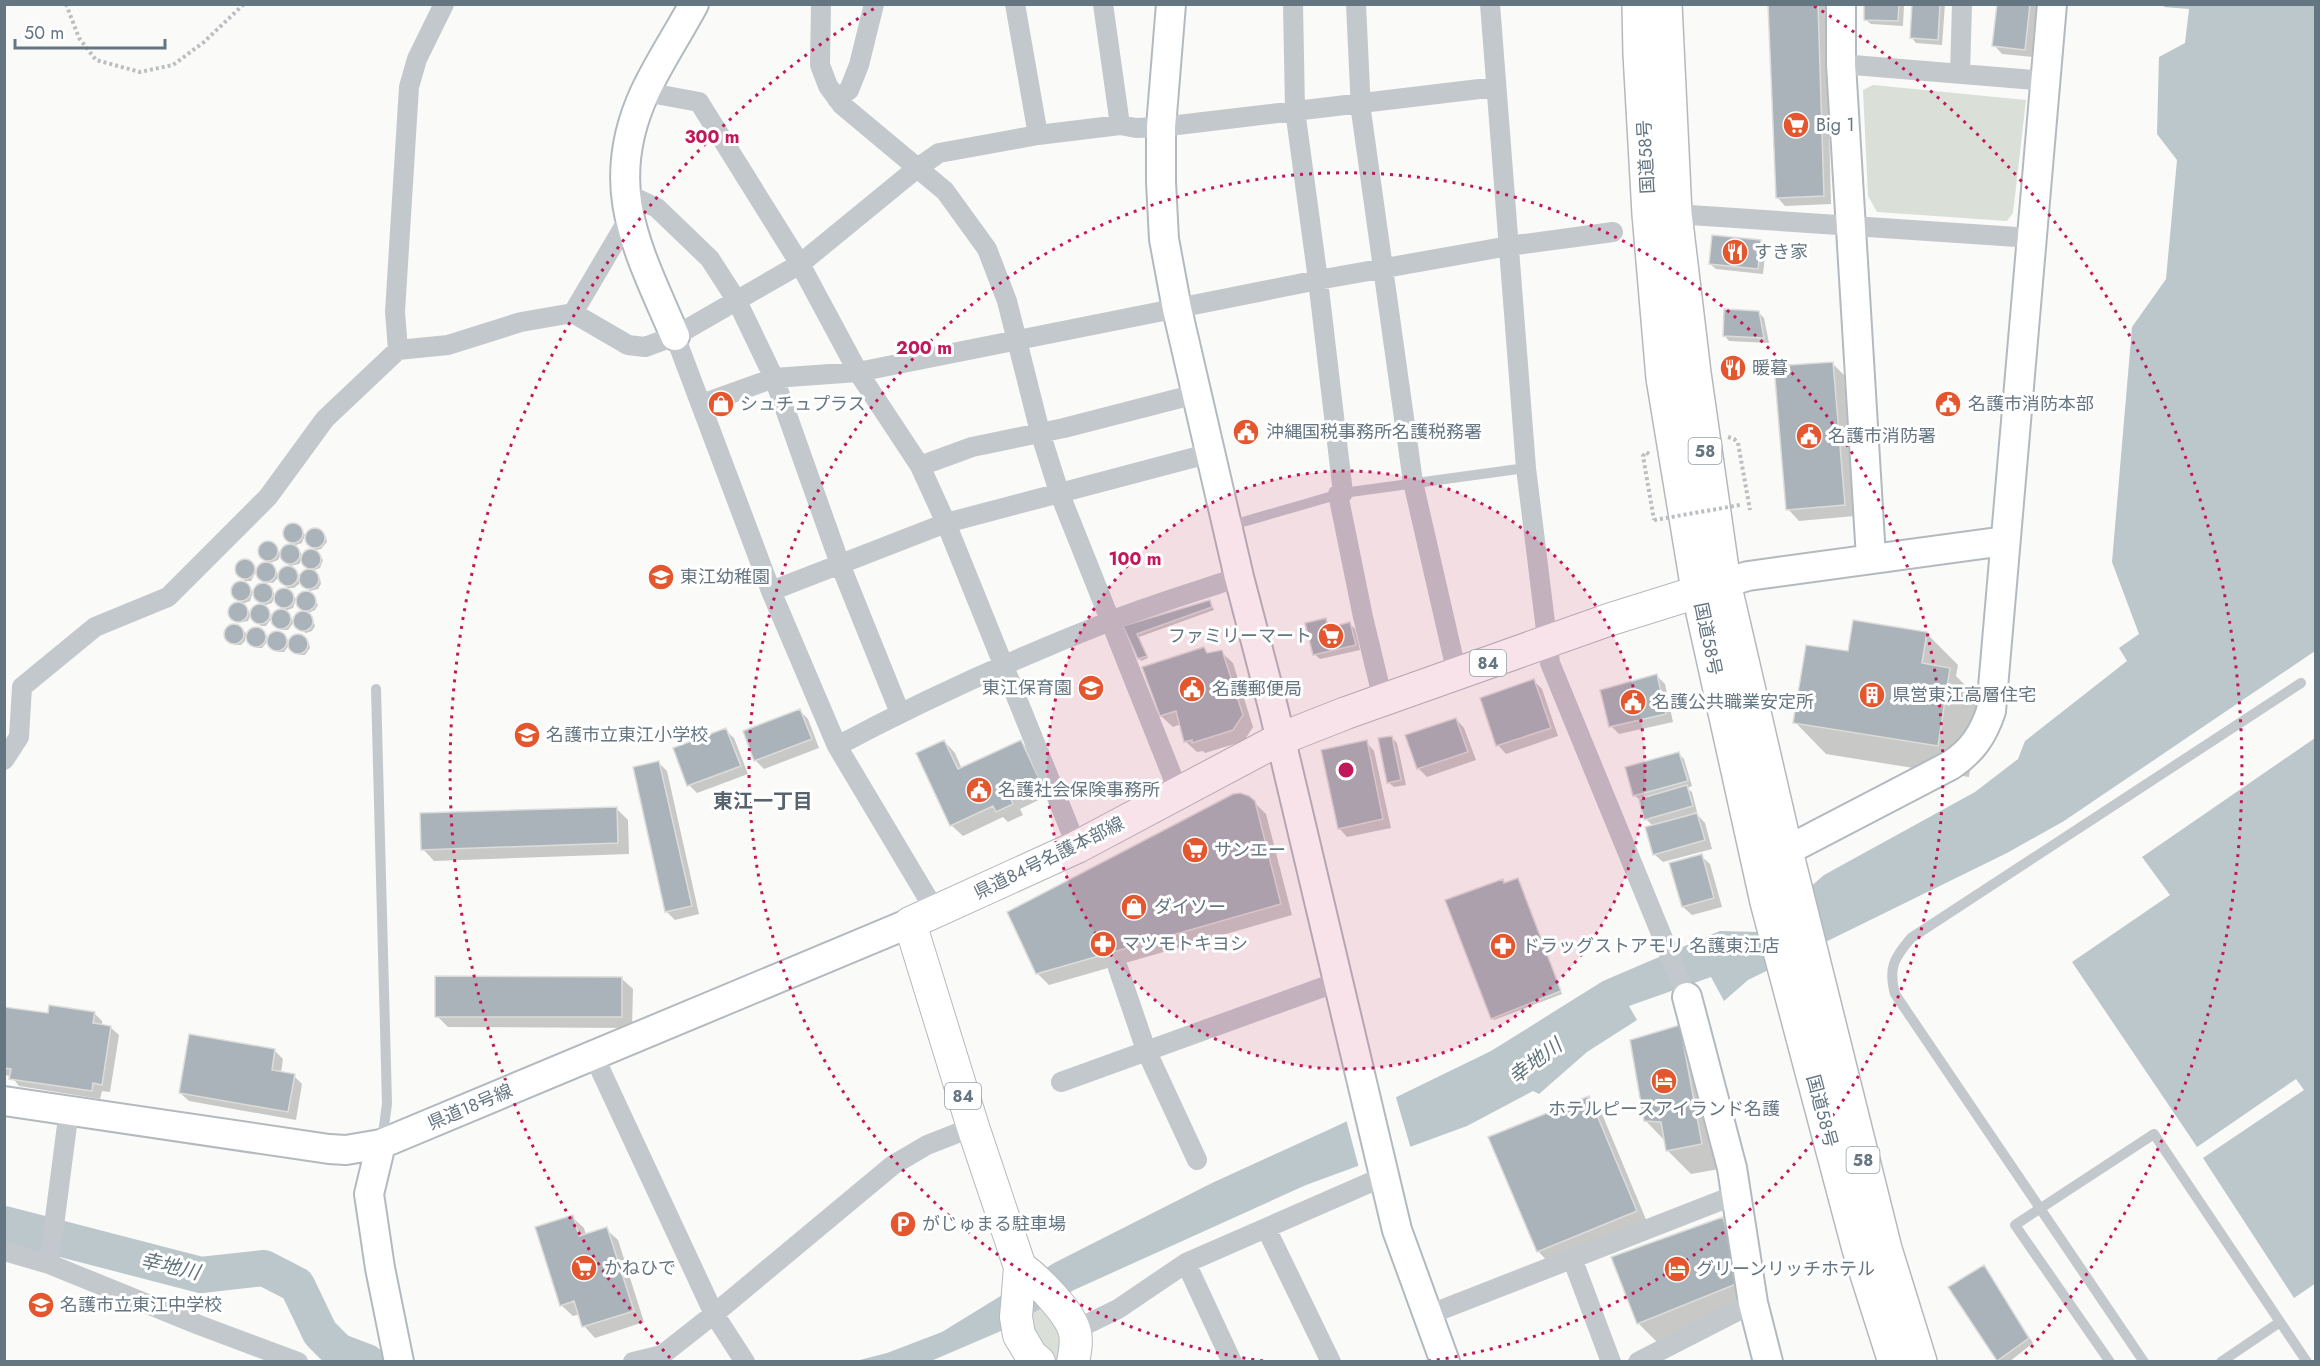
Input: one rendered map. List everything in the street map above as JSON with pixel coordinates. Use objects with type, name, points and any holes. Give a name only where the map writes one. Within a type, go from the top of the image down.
[{"type":"highway","name":"国道58号","points":[[1639,4],[1649,214],[1664,378],[1781,896],[1799,964],[1920,1362]]},
{"type":"highway","name":"国道58号","points":[[1665,4],[1676,214],[1695,373],[1711,587],[1786,851],[1781,896]]},
{"type":"highway","name":"国道58号","points":[[1799,964],[1859,1249],[1895,1362]]},
{"type":"main road","name":"県道84号名護本部線","points":[[923,918],[1077,847],[1280,739],[1383,700],[1711,587]]},
{"type":"main road","name":"84","points":[[923,918],[973,1127],[1020,1267],[1016,1317],[1019,1335],[1029,1359]]},
{"type":"main road","points":[[1020,1267],[1037,1279],[1047,1290],[1075,1330],[1076,1344],[1073,1362]]},
{"type":"street","points":[[398,350],[395,312],[409,87],[417,59],[444,4]]},
{"type":"street","points":[[694,4],[645,92],[633,121],[626,148],[623,174],[627,206],[638,247],[702,404],[771,591],[837,746],[923,918]]},
{"type":"street","points":[[821,4],[820,65],[828,86],[842,105],[945,191],[987,249],[1007,301],[1040,432],[1059,492],[1179,793]]},
{"type":"street","points":[[837,99],[849,90],[859,65],[874,4]]},
{"type":"street","points":[[1015,4],[1038,135]]},
{"type":"street","points":[[1102,4],[1120,125]]},
{"type":"street","points":[[1171,4],[1161,127],[1164,239],[1177,309],[1239,578],[1280,739],[1397,1230],[1445,1362]]},
{"type":"street","points":[[1293,4],[1295,110],[1318,280],[1340,494],[1363,617],[1383,700]]},
{"type":"street","points":[[1356,4],[1361,103],[1413,482],[1457,674]]},
{"type":"street","points":[[1490,4],[1526,468],[1550,663],[1687,997],[1732,1168],[1753,1303],[1768,1362]]},
{"type":"street","points":[[1841,4],[1841,64],[1871,558]]},
{"type":"street","points":[[1960,74],[1962,4]]},
{"type":"street","points":[[1786,851],[1966,755],[1977,743],[1991,711],[2052,4]]},
{"type":"street","points":[[1841,64],[2046,81]]},
{"type":"street","points":[[4,760],[19,737],[22,687],[95,627],[168,597],[267,497],[325,419],[398,350],[448,345],[521,322],[573,313],[628,345],[645,347],[675,336],[800,264],[916,169],[939,153],[1038,135],[1120,125],[1136,128],[1161,127],[1496,87]]},
{"type":"street","points":[[645,92],[699,102],[800,264],[858,372],[920,466],[1077,847]]},
{"type":"street","points":[[573,313],[627,206]]},
{"type":"street","points":[[627,206],[657,208],[710,259],[737,301],[774,378],[840,564],[900,713]]},
{"type":"street","points":[[1676,214],[2032,238]]},
{"type":"street","points":[[702,404],[774,378],[858,372],[1318,280],[1509,246],[1613,232]]},
{"type":"street","points":[[920,466],[972,447],[1064,428],[1197,394]]},
{"type":"street","points":[[771,591],[945,523],[1210,453]]},
{"type":"street","points":[[1711,587],[1749,576],[2005,541]]},
{"type":"street","points":[[837,746],[900,713],[1003,665],[1110,621],[1239,578]]},
{"type":"street","name":"県道18号線","points":[[4,1101],[329,1149],[346,1150],[381,1144],[923,918]]},
{"type":"street","points":[[1118,968],[1146,1050],[1197,1160]]},
{"type":"street","points":[[1061,1082],[1337,982]]},
{"type":"street","points":[[593,1054],[714,1314],[745,1362]]},
{"type":"street","points":[[49,1257],[69,1110]]},
{"type":"street","points":[[633,1362],[662,1355],[893,1166],[927,1145],[973,1127]]},
{"type":"street","points":[[381,1144],[369,1194],[380,1268],[399,1360]]},
{"type":"street","points":[[1075,1330],[1118,1309],[1186,1263],[1266,1228],[1384,1171]]},
{"type":"street","points":[[1428,1315],[1736,1195]]},
{"type":"street","points":[[1266,1228],[1331,1362]]},
{"type":"street","points":[[4,1251],[49,1257],[199,1325],[297,1362]]},
{"type":"street","points":[[1572,1258],[1611,1362]]},
{"type":"street","points":[[1186,1263],[1232,1362]]},
{"type":"street","points":[[1638,1362],[1753,1303]]},
{"type":"lane","points":[[1228,526],[1340,494],[1526,468]]},
{"type":"lane","points":[[2144,1362],[1895,994],[1891,978],[1893,964],[1911,938],[2301,683]]},
{"type":"lane","points":[[376,689],[387,1104],[381,1144]]},
{"type":"lane","points":[[2110,1362],[2014,1225],[2154,1134],[2307,1362]]},
{"type":"lane","points":[[2221,1362],[2280,1322]]},
{"type":"path","points":[[66,4],[79,38],[96,60],[140,72],[173,65],[204,42],[244,4]]},
{"type":"path","points":[[1729,447],[1726,437],[1738,443],[1750,510]]},
{"type":"path","points":[[1654,520],[1740,505],[1738,494]]},
{"type":"shaded area","points":[[1873,85],[2026,100],[2013,213],[2007,221],[1877,212],[1868,196],[1863,90]]},
{"type":"shaded area","points":[[1035,1295],[1067,1327],[1060,1361],[1051,1361],[1026,1333]]},
{"type":"water","points":[[2164,5],[2315,5],[2315,651],[2064,821],[2007,853],[1748,980],[1724,1001],[1711,977],[1629,1006],[1637,1020],[1587,1052],[1539,1094],[1533,1091],[1467,1126],[1306,1185],[1074,1290],[1001,1331],[931,1361],[852,1362],[887,1353],[942,1332],[1054,1263],[1212,1183],[1339,1125],[1491,1051],[1603,981],[1720,931],[1759,932],[1824,875],[1975,792],[2018,759],[2025,741],[2127,661],[2119,648],[2139,634],[2112,562],[2132,327],[2166,279],[2177,160],[2157,134],[2159,57],[2185,43],[2189,9],[2164,7]]},
{"type":"water","points":[[2315,738],[2316,1283],[2294,1298],[2203,1158],[2304,1090],[2296,1079],[2197,1147],[2072,962],[2170,895],[2142,857]]},
{"type":"pier","points":[[1395,1094],[1411,1149],[1359,1168],[1346,1119]]},
{"type":"building","points":[[1768,4],[1818,4],[1824,196],[1776,198]]},
{"type":"building","points":[[1864,4],[1899,4],[1898,21],[1864,20]]},
{"type":"building","points":[[1912,4],[1940,4],[1938,40],[1910,38]]},
{"type":"building","points":[[1997,4],[2030,4],[2025,50],[1992,46]]},
{"type":"building","name":"すき家","points":[[1712,235],[1761,240],[1758,269],[1709,264]]},
{"type":"building","points":[[1724,309],[1759,311],[1764,338],[1723,336]]},
{"type":"building","name":"名護市消防署","points":[[1833,362],[1845,505],[1786,510],[1774,366]]},
{"type":"building","points":[[289,523],[297,523],[303,529],[303,537],[297,543],[289,543],[283,537],[283,529]]},
{"type":"building","points":[[311,528],[319,528],[325,534],[325,542],[319,548],[311,548],[305,542],[305,534]]},
{"type":"building","points":[[264,541],[272,541],[278,547],[278,555],[272,561],[264,561],[258,555],[258,547]]},
{"type":"building","points":[[286,544],[294,544],[300,550],[300,558],[294,564],[286,564],[280,558],[280,550]]},
{"type":"building","points":[[307,549],[315,549],[321,555],[321,563],[315,569],[307,569],[301,563],[301,555]]},
{"type":"building","points":[[241,559],[249,559],[255,565],[255,573],[249,579],[241,579],[235,573],[235,565]]},
{"type":"building","points":[[262,562],[270,562],[276,568],[276,576],[270,582],[262,582],[256,576],[256,568]]},
{"type":"building","points":[[284,566],[292,566],[298,572],[298,580],[292,586],[284,586],[278,580],[278,572]]},
{"type":"building","points":[[305,569],[313,569],[319,575],[319,583],[313,589],[305,589],[299,583],[299,575]]},
{"type":"building","points":[[237,581],[245,581],[251,587],[251,595],[245,601],[237,601],[231,595],[231,587]]},
{"type":"building","points":[[259,583],[267,583],[273,589],[273,597],[267,603],[259,603],[253,597],[253,589]]},
{"type":"building","points":[[280,588],[288,588],[294,594],[294,602],[288,608],[280,608],[274,602],[274,594]]},
{"type":"building","points":[[302,591],[310,591],[316,597],[316,605],[310,611],[302,611],[296,605],[296,597]]},
{"type":"building","points":[[1210,600],[1212,607],[1137,634],[1147,656],[1138,659],[1123,626]]},
{"type":"building","points":[[234,602],[242,602],[248,608],[248,616],[242,622],[234,622],[228,616],[228,608]]},
{"type":"building","points":[[256,604],[264,604],[270,610],[270,618],[264,624],[256,624],[250,618],[250,610]]},
{"type":"building","points":[[277,609],[285,609],[291,615],[291,623],[285,629],[277,629],[271,623],[271,615]]},
{"type":"building","points":[[299,611],[307,611],[313,617],[313,625],[307,631],[299,631],[293,625],[293,617]]},
{"type":"building","name":"ファミリーマート","points":[[1326,618],[1328,628],[1350,622],[1356,645],[1313,655],[1305,623]]},
{"type":"building","name":"県営東江高層住宅","points":[[1853,620],[1927,632],[1922,663],[1950,668],[1938,746],[1793,723],[1806,645],[1848,651]]},
{"type":"building","points":[[230,624],[238,624],[244,630],[244,638],[238,644],[230,644],[224,638],[224,630]]},
{"type":"building","points":[[252,627],[260,627],[266,633],[266,641],[260,647],[252,647],[246,641],[246,633]]},
{"type":"building","points":[[273,631],[281,631],[287,637],[287,645],[281,651],[273,651],[267,645],[267,637]]},
{"type":"building","points":[[294,634],[302,634],[308,640],[308,648],[302,654],[294,654],[288,648],[288,640]]},
{"type":"building","name":"名護郵便局","points":[[1204,647],[1207,653],[1222,650],[1243,715],[1233,730],[1192,743],[1192,740],[1184,742],[1176,711],[1160,716],[1142,667]]},
{"type":"building","name":"名護公共職業安定所","points":[[1657,674],[1666,714],[1609,727],[1600,690]]},
{"type":"building","points":[[1534,679],[1551,728],[1496,746],[1480,698]]},
{"type":"building","points":[[800,709],[812,739],[754,761],[743,731]]},
{"type":"building","points":[[1456,718],[1468,752],[1417,769],[1405,735]]},
{"type":"building","points":[[726,728],[741,766],[687,786],[673,748]]},
{"type":"building","points":[[1392,736],[1401,780],[1387,783],[1378,738]]},
{"type":"building","name":"名護社会保険事務所","points":[[944,740],[958,769],[1021,740],[1041,783],[1010,797],[1013,804],[996,812],[993,806],[950,826],[916,753]]},
{"type":"building","points":[[1367,740],[1383,819],[1338,829],[1321,750]]},
{"type":"building","points":[[1679,752],[1688,781],[1633,796],[1625,767]]},
{"type":"building","points":[[659,761],[692,906],[665,912],[633,767]]},
{"type":"building","points":[[1687,785],[1693,806],[1644,820],[1639,799]]},
{"type":"building","name":"サンエー","points":[[1240,793],[1255,801],[1281,904],[1036,974],[1007,912],[1233,794]]},
{"type":"building","points":[[617,807],[618,843],[421,850],[420,813]]},
{"type":"building","points":[[1697,813],[1705,840],[1653,855],[1645,827]]},
{"type":"building","points":[[1702,854],[1714,898],[1682,907],[1669,863]]},
{"type":"building","name":"ドラッグストアモリ 名護東江店","points":[[1518,878],[1561,991],[1491,1019],[1445,900],[1503,879],[1504,883]]},
{"type":"building","points":[[435,976],[622,977],[622,1017],[435,1017]]},
{"type":"building","points":[[49,1005],[95,1012],[93,1023],[111,1026],[102,1085],[93,1083],[92,1091],[9,1079],[11,1069],[4,1068],[4,1007],[48,1013]]},
{"type":"building","name":"ホテルピースアイランド名護","points":[[1680,1025],[1702,1144],[1666,1151],[1661,1122],[1644,1121],[1630,1040]]},
{"type":"building","points":[[189,1034],[275,1049],[272,1070],[295,1074],[288,1112],[179,1093]]},
{"type":"building","points":[[1589,1096],[1637,1211],[1537,1252],[1488,1137]]},
{"type":"building","name":"かねひで","points":[[573,1215],[579,1236],[607,1227],[634,1311],[582,1327],[574,1301],[560,1306],[535,1227]]},
{"type":"building","name":"グリーンリッチホテル","points":[[1723,1217],[1741,1282],[1637,1324],[1611,1257]]},
{"type":"building","points":[[1984,1265],[2029,1338],[1997,1361],[1948,1287]]},
{"type":"waterway","name":"幸地川","points":[[4,1224],[201,1275],[264,1268],[297,1285],[320,1333],[338,1351],[367,1362]]},
{"type":"place","name":"Big 1","points":[[1796,125]]},
{"type":"place","name":"すき家","points":[[1735,252]]},
{"type":"place","name":"暖暮","points":[[1733,368]]},
{"type":"place","name":"シュチュプラス","points":[[721,404]]},
{"type":"place","name":"名護市消防本部","points":[[1948,404]]},
{"type":"place","name":"沖縄国税事務所名護税務署","points":[[1246,432]]},
{"type":"place","name":"名護市消防署","points":[[1809,436]]},
{"type":"place","name":"東江幼稚園","points":[[661,577]]},
{"type":"place","name":"ファミリーマート","points":[[1331,636]]},
{"type":"place","name":"東江保育園","points":[[1091,688]]},
{"type":"place","name":"名護郵便局","points":[[1192,689]]},
{"type":"place","name":"県営東江高層住宅","points":[[1872,695]]},
{"type":"place","name":"名護公共職業安定所","points":[[1633,702]]},
{"type":"place","name":"名護市立東江小学校","points":[[527,735]]},
{"type":"place","name":"名護社会保険事務所","points":[[979,790]]},
{"type":"place","name":"サンエー","points":[[1195,850]]},
{"type":"place","name":"ダイソー","points":[[1134,907]]},
{"type":"place","name":"マツモトキヨシ","points":[[1103,944]]},
{"type":"place","name":"ドラッグストアモリ 名護東江店","points":[[1503,946]]},
{"type":"place","name":"ホテルピースアイランド名護","points":[[1664,1081]]},
{"type":"place","name":"がじゅまる駐車場","points":[[903,1224]]},
{"type":"place","name":"かねひで","points":[[584,1268]]},
{"type":"place","name":"グリーンリッチホテル","points":[[1677,1269]]},
{"type":"place","name":"名護市立東江中学校","points":[[41,1305]]},
{"type":"district","name":"東江一丁目","points":[[763,801]]}]
